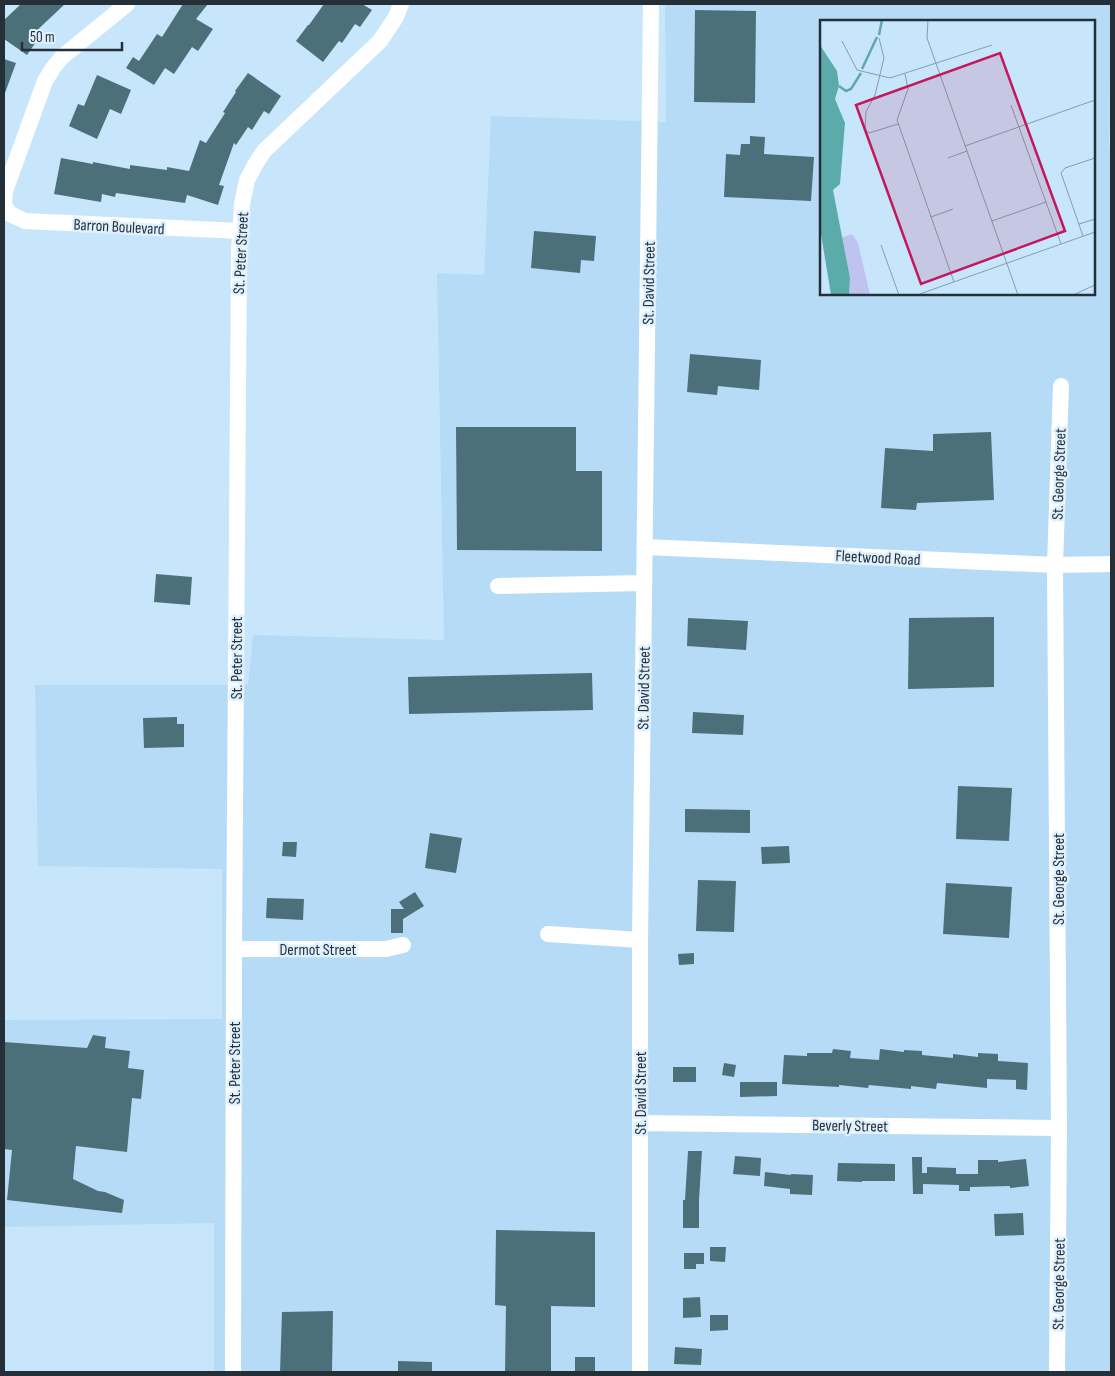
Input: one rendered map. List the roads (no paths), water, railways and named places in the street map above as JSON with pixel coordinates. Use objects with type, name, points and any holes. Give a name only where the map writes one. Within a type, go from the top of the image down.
[{"type":"street","name":"Barron Boulevard","points":[[127,4],[62,57],[45,81],[8,182],[4,204],[10,214],[25,221],[240,231]]},
{"type":"street","name":"St. Peter Street","points":[[233,1372],[238,261],[242,204],[248,180],[264,151],[380,41],[396,17],[401,4]]},
{"type":"street","name":"St. David Street","points":[[640,1372],[640,940],[651,4]]},
{"type":"street","name":"St. George Street","points":[[1057,1372],[1059,1128],[1055,565],[1061,386]]},
{"type":"street","name":"Fleetwood Road","points":[[645,547],[1055,565],[1111,564]]},
{"type":"street","points":[[498,586],[644,583]]},
{"type":"street","points":[[548,934],[640,940]]},
{"type":"street","name":"Dermot Street","points":[[234,949],[386,949],[403,945]]},
{"type":"street","name":"Beverly Street","points":[[640,1123],[1059,1128]]}]
